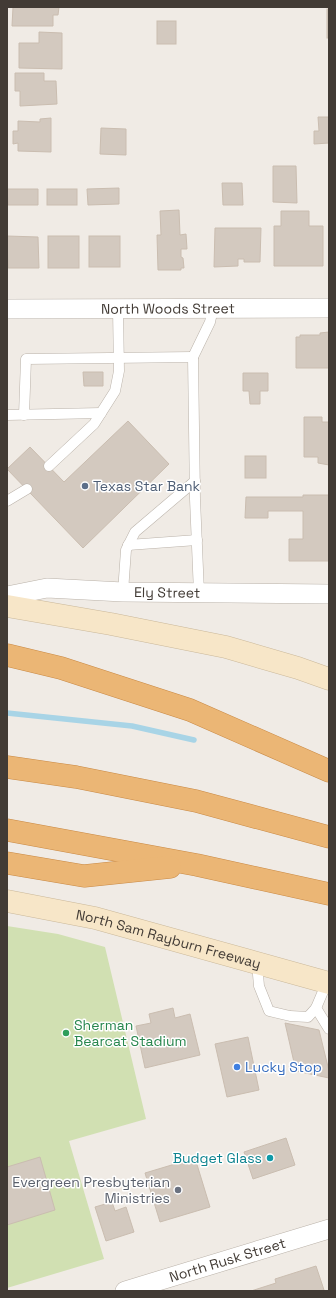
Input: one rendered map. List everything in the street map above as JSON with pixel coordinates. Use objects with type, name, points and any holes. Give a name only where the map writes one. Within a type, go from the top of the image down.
[{"type":"highway","points":[[7,655],[61,668],[190,710],[329,771]]},
{"type":"highway","points":[[7,767],[76,777],[196,800],[329,836]]},
{"type":"highway","points":[[7,830],[196,865],[322,892]]},
{"type":"highway","points":[[7,863],[84,876],[196,865]]},
{"type":"main road","points":[[7,606],[111,624],[226,647],[298,668],[329,679]]},
{"type":"main road","name":"North Sam Rayburn Freeway","points":[[7,901],[95,918],[328,982]]},
{"type":"street","name":"North Woods Street","points":[[7,309],[329,308]]},
{"type":"street","name":"Ely Street","points":[[7,596],[47,588],[123,592],[329,594]]},
{"type":"street","name":"North Rusk Street","points":[[132,1290],[329,1229]]},
{"type":"lane","points":[[199,593],[193,357],[210,322],[213,308]]},
{"type":"lane","points":[[49,466],[94,424],[115,391],[119,371],[118,309]]},
{"type":"lane","points":[[24,415],[26,359],[193,357]]},
{"type":"lane","points":[[7,415],[101,413]]},
{"type":"lane","points":[[123,592],[126,550],[135,532],[195,481]]},
{"type":"lane","points":[[7,502],[27,489]]},
{"type":"lane","points":[[128,545],[197,540]]},
{"type":"lane","points":[[257,963],[259,986],[269,1011],[290,1016],[308,1017],[316,1008],[328,982]]},
{"type":"lane","points":[[316,1008],[329,1029]]},
{"type":"green space","name":"Sherman Bearcat Stadium","points":[[7,926],[58,934],[105,947],[146,1119],[69,1141],[104,1259],[7,1288]]},
{"type":"building","points":[[13,7],[59,7],[58,15],[53,15],[53,26],[12,26]]},
{"type":"building","points":[[327,9],[329,9],[329,38],[327,38]]},
{"type":"building","points":[[157,21],[176,21],[176,44],[157,44]]},
{"type":"building","points":[[39,32],[62,33],[62,69],[19,68],[19,43],[39,43]]},
{"type":"building","points":[[15,73],[44,73],[44,81],[56,81],[57,104],[20,106],[20,91],[15,91]]},
{"type":"building","points":[[318,117],[329,117],[329,143],[314,144],[314,131],[319,131]]},
{"type":"building","points":[[51,118],[51,152],[18,151],[18,143],[13,144],[13,131],[18,131],[18,121],[40,122],[40,119]]},
{"type":"building","points":[[101,128],[126,129],[126,155],[100,154]]},
{"type":"building","points":[[273,166],[296,166],[297,203],[273,202]]},
{"type":"building","points":[[222,183],[242,183],[243,205],[223,205]]},
{"type":"building","points":[[119,188],[119,204],[88,205],[87,189]]},
{"type":"building","points":[[7,189],[38,189],[38,205],[8,205]]},
{"type":"building","points":[[47,189],[77,189],[77,205],[47,205]]},
{"type":"building","points":[[179,210],[180,235],[186,234],[187,249],[181,249],[181,257],[183,258],[184,268],[181,268],[181,270],[158,270],[157,235],[161,235],[160,211]]},
{"type":"building","points":[[281,211],[309,211],[309,226],[323,226],[323,266],[274,266],[274,226],[281,226]]},
{"type":"building","points":[[215,228],[261,228],[260,262],[244,262],[244,259],[238,259],[238,266],[214,267]]},
{"type":"building","points":[[7,236],[38,237],[39,268],[8,268]]},
{"type":"building","points":[[48,236],[79,236],[79,268],[48,268]]},
{"type":"building","points":[[89,236],[120,236],[120,267],[89,267]]},
{"type":"building","points":[[329,332],[329,368],[296,368],[296,337],[300,337],[300,335],[320,335],[320,333]]},
{"type":"building","points":[[83,372],[103,372],[103,386],[84,386]]},
{"type":"building","points":[[243,373],[268,373],[268,391],[260,391],[260,404],[250,404],[249,391],[243,391]]},
{"type":"building","points":[[304,417],[322,417],[322,422],[329,422],[329,465],[318,463],[318,457],[304,457]]},
{"type":"building","name":"Texas Star Bank","points":[[128,421],[169,464],[83,548],[7,469],[30,447],[64,482]]},
{"type":"building","points":[[245,456],[266,456],[266,478],[245,478]]},
{"type":"building","points":[[303,495],[329,495],[329,561],[289,561],[289,539],[303,539],[303,511],[268,511],[268,518],[245,518],[246,497],[303,497]]},
{"type":"building","points":[[173,1008],[175,1018],[190,1014],[200,1055],[145,1068],[136,1026],[151,1023],[149,1014]]},
{"type":"building","name":"Lucky Stop","points":[[285,1023],[319,1030],[329,1071],[329,1078],[296,1071]]},
{"type":"building","name":"Lucky Stop","points":[[248,1037],[259,1090],[227,1097],[215,1044]]},
{"type":"building","name":"Budget Glass","points":[[286,1138],[295,1165],[253,1179],[244,1152]]},
{"type":"building","points":[[40,1157],[55,1210],[7,1225],[7,1167]]},
{"type":"building","name":"Evergreen Presbyterian Ministries","points":[[195,1158],[210,1207],[160,1222],[145,1173]]},
{"type":"building","points":[[112,1202],[115,1211],[126,1207],[134,1232],[106,1241],[95,1207]]},
{"type":"building","points":[[316,1266],[324,1290],[251,1291],[276,1283],[275,1279]]},
{"type":"waterway","points":[[7,713],[132,726],[194,740]]},
{"type":"place","name":"Texas Star Bank","points":[[85,486]]},
{"type":"place","name":"Sherman Bearcat Stadium","points":[[66,1033]]},
{"type":"place","name":"Lucky Stop","points":[[237,1067]]},
{"type":"place","name":"Budget Glass","points":[[270,1158]]},
{"type":"place","name":"Evergreen Presbyterian Ministries","points":[[178,1190]]}]
